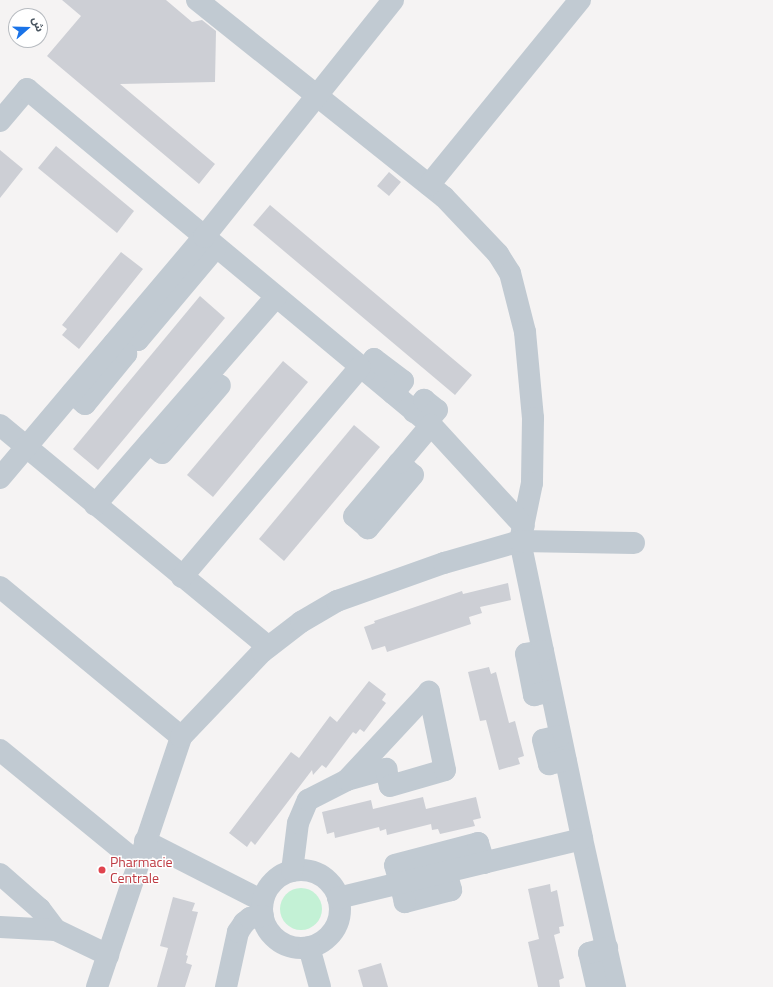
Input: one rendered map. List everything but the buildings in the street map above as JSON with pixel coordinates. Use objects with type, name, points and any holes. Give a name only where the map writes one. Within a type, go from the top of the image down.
[{"type":"street","points":[[0,478],[72,393],[85,404],[126,354],[120,336],[138,340],[221,251],[318,95],[393,0]]},
{"type":"street","points":[[429,185],[580,0]]},
{"type":"street","points":[[206,3],[444,197],[498,254],[510,273],[520,303],[525,332],[533,418],[532,483],[522,534],[543,651],[526,654],[534,695],[551,692],[560,736],[543,740],[549,764],[566,760],[582,839],[607,948],[589,953],[609,987]]},
{"type":"street","points":[[0,121],[32,93],[56,113],[63,103],[95,129],[87,139],[108,157],[117,146],[147,170],[138,182],[158,198],[167,187],[190,207],[181,218],[312,327],[322,315],[349,338],[340,350],[362,369]]},
{"type":"street","points":[[95,505],[149,443],[162,454],[275,296]]},
{"type":"street","points":[[182,577],[235,514],[244,521],[335,413],[327,406],[362,369],[374,359],[403,381],[393,394],[424,420],[522,534]]},
{"type":"street","points":[[399,463],[424,420]]},
{"type":"street","points":[[0,425],[268,648]]},
{"type":"street","points":[[97,987],[181,736],[268,648],[301,622],[337,601],[522,534],[634,543]]},
{"type":"street","points":[[0,587],[181,736]]},
{"type":"street","points":[[292,871],[298,823],[308,800],[347,780],[386,770],[390,786],[445,770],[429,692],[347,780]]},
{"type":"street","points":[[0,750],[138,863]]},
{"type":"street","points":[[484,863],[478,844],[395,865],[405,902],[451,890],[446,872],[484,863],[582,839]]},
{"type":"street","points":[[145,841],[263,908],[270,931],[277,940],[293,947],[309,947],[325,939],[336,926],[339,916],[338,898],[331,884],[323,877],[308,871],[292,871],[273,881],[263,908],[244,923],[238,932],[226,987]]},
{"type":"street","points":[[0,874],[40,909],[56,930],[108,955]]},
{"type":"street","points":[[338,898],[400,884]]},
{"type":"street","points":[[1,932],[56,930]]},
{"type":"street","points":[[309,947],[320,987]]},
{"type":"green space","points":[[297,888],[305,888],[313,891],[319,897],[322,909],[319,921],[313,927],[305,930],[297,930],[289,927],[283,921],[280,913],[280,905],[283,897],[289,891]]},
{"type":"place","name":"Pharmacie Centrale","points":[[102,870]]}]
